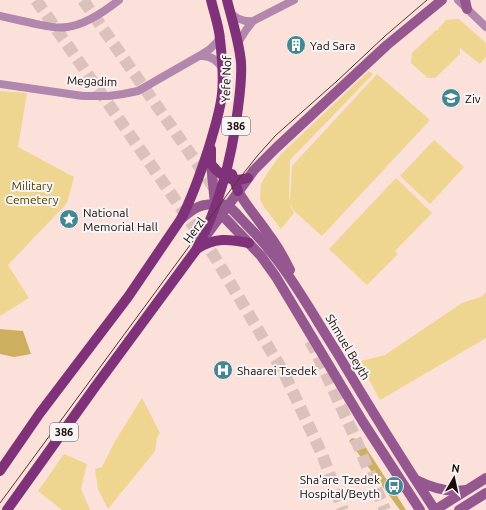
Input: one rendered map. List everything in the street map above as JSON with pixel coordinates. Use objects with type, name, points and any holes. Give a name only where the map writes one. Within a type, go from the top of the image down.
[{"type":"main road","name":"Yefe Nof","points":[[181,219],[203,165],[218,114],[222,93],[220,37],[211,0]]},
{"type":"main road","name":"Yefe Nof","points":[[196,250],[206,230],[215,204],[229,178],[229,156],[236,125],[240,95],[241,64],[238,43],[227,0]]},
{"type":"main road","points":[[211,139],[211,164],[215,170],[229,178],[238,191]]},
{"type":"main road","points":[[229,178],[248,178]]},
{"type":"main road","name":"Herzl","points":[[0,471],[40,413],[128,297],[181,219]]},
{"type":"main road","points":[[196,250],[202,245],[219,240],[235,240],[249,243]]},
{"type":"main road","name":"Herzl","points":[[7,510],[196,250]]},
{"type":"street","points":[[0,16],[54,27],[67,27],[79,24],[92,18],[119,0]]},
{"type":"street","name":"Herzl","points":[[196,250],[238,191],[264,159],[387,45],[442,0]]},
{"type":"street","points":[[458,0],[466,5],[486,27]]},
{"type":"street","points":[[238,43],[253,21],[292,1]]},
{"type":"street","points":[[230,12],[240,20],[253,21]]},
{"type":"street","name":"Megadim","points":[[0,84],[84,96],[109,96],[124,94],[138,91],[199,56],[214,45],[220,37]]},
{"type":"street","points":[[199,56],[212,58],[222,68]]},
{"type":"street","points":[[211,164],[215,204],[217,209],[261,256],[276,277],[363,422],[420,510]]},
{"type":"street","points":[[238,191],[249,209],[280,250],[310,309]]},
{"type":"street","points":[[181,219],[189,212],[204,205],[220,204],[228,206]]},
{"type":"street","name":"Shmuel Beyth","points":[[228,206],[268,248],[286,272],[435,510]]},
{"type":"street","points":[[435,510],[486,478]]},
{"type":"street","points":[[416,479],[429,486],[443,490],[456,491],[468,489]]},
{"type":"street","points":[[459,510],[472,506],[486,492]]},
{"type":"green space","points":[[459,19],[486,43],[486,57],[480,64],[460,48],[460,54],[435,78],[428,78],[411,63],[412,53],[436,30],[439,30],[438,29],[446,20]]},
{"type":"green space","points":[[369,71],[373,74],[290,160],[290,202],[292,166],[377,74],[430,120],[322,236],[293,210],[291,204],[291,207],[294,213],[281,229],[264,207],[260,199],[261,184],[281,154]]},
{"type":"green space","name":"Military Cemetery","points":[[0,91],[27,93],[18,147],[74,177],[67,203],[8,265],[29,298],[0,316]]},
{"type":"green space","points":[[434,140],[464,167],[430,204],[400,176]]},
{"type":"green space","points":[[396,178],[432,213],[395,251],[398,254],[367,285],[329,249]]},
{"type":"green space","points":[[486,292],[486,338],[380,400],[365,372],[361,361],[385,355],[462,303],[481,297]]},
{"type":"green space","points":[[142,398],[160,433],[157,438],[155,451],[108,509],[98,489],[95,469],[102,467],[114,443]]},
{"type":"green space","points":[[64,454],[87,464],[81,489],[90,510],[62,510],[38,491]]},
{"type":"shaded area","points":[[0,329],[23,331],[31,354],[14,357],[0,354]]},
{"type":"shaded area","points":[[352,438],[361,440],[406,510],[400,510],[349,441]]},
{"type":"tunnel","points":[[36,0],[213,254],[284,373],[322,454],[343,510]]},
{"type":"tunnel","points":[[83,0],[217,192]]},
{"type":"tunnel","points":[[232,213],[252,245]]},
{"type":"tunnel","points":[[310,341],[354,435],[385,510]]},
{"type":"tram line","points":[[0,503],[235,184],[258,155],[276,135],[427,0]]},
{"type":"place","name":"Yad Sara","points":[[296,45]]},
{"type":"place","name":"Ziv","points":[[451,98]]},
{"type":"place","name":"National Memorial Hall","points":[[69,219]]},
{"type":"place","name":"Shaarei Tsedek","points":[[223,370]]},
{"type":"place","name":"Sha'are Tzedek Hospital/Beyth","points":[[394,486]]}]
